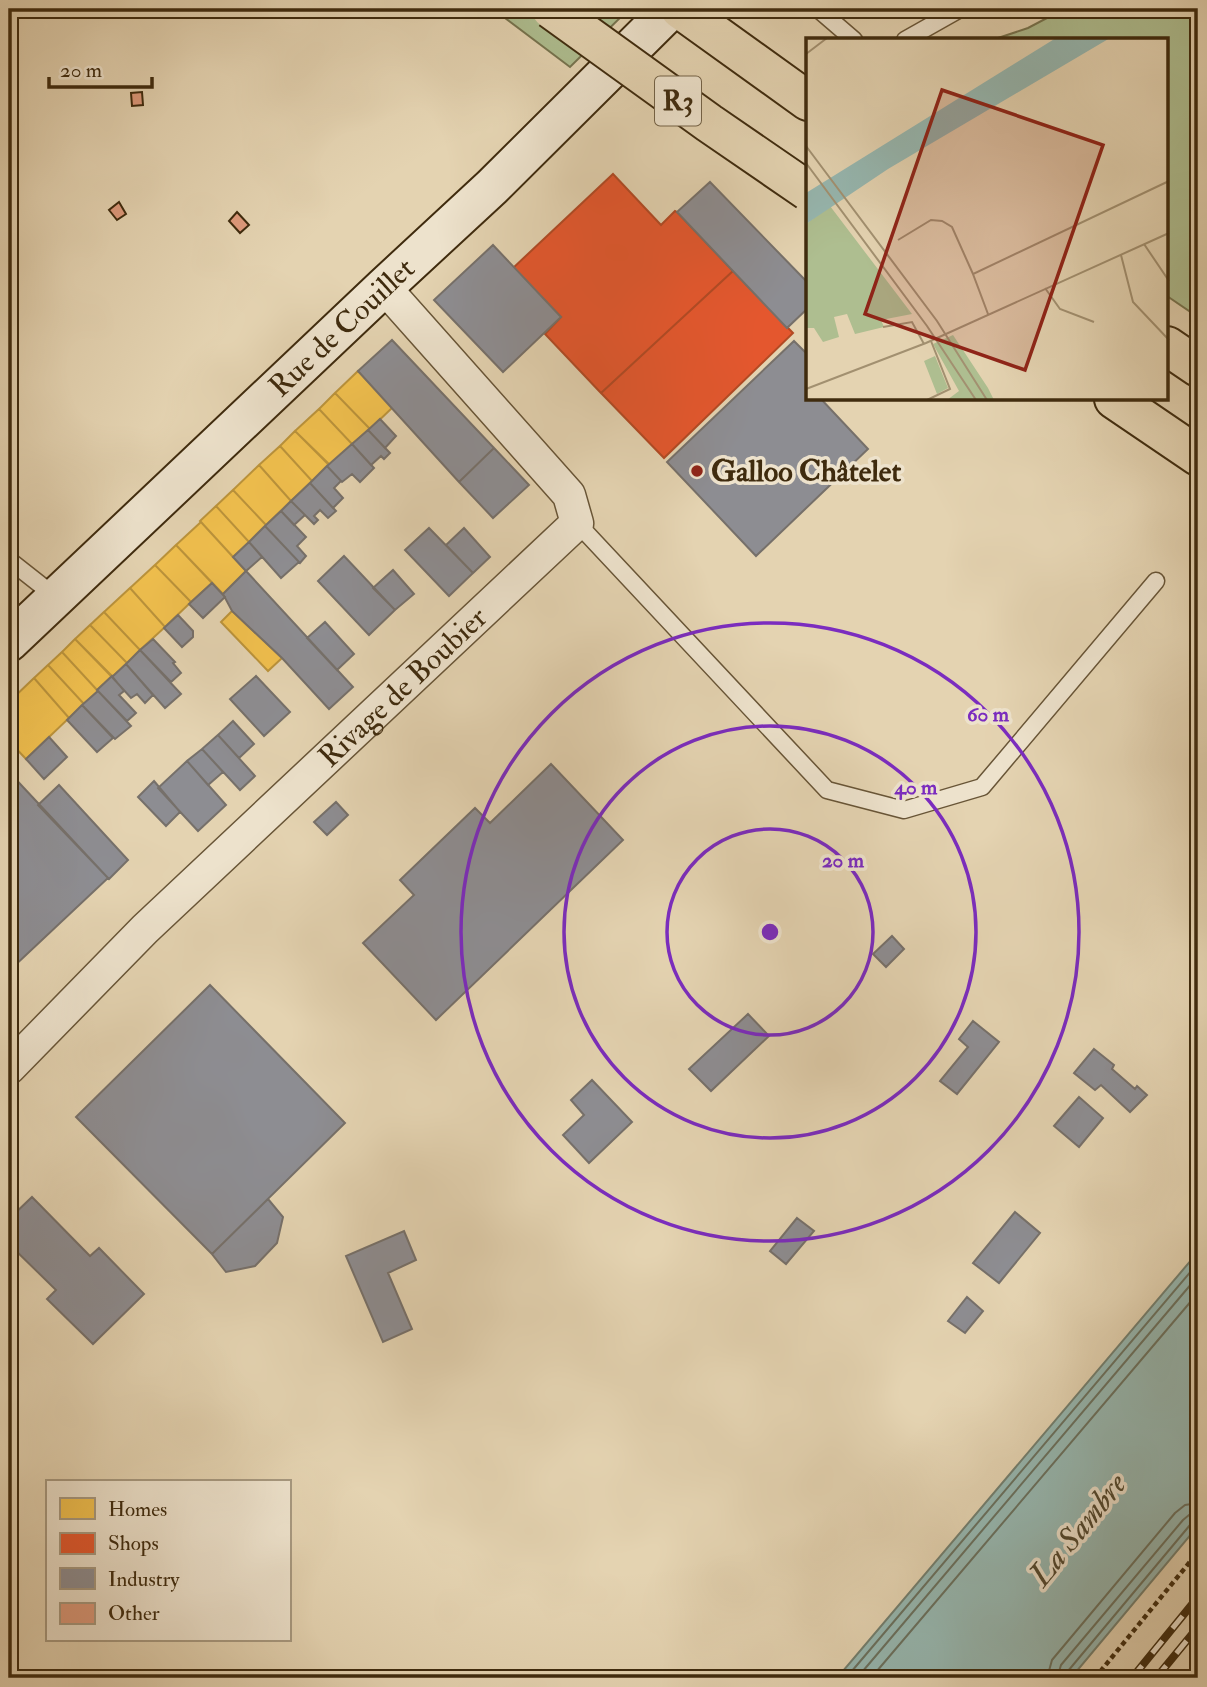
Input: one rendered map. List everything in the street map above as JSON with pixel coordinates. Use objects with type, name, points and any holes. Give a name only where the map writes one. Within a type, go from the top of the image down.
[{"type":"highway","name":"R3","points":[[551,9],[806,190]]},
{"type":"highway","name":"R3","points":[[680,9],[806,100]]},
{"type":"highway","points":[[1168,347],[1198,367]]},
{"type":"highway","points":[[1117,401],[1198,456]]},
{"type":"main road","name":"Rue de Couillet","points":[[9,642],[492,187],[671,9]]},
{"type":"street","points":[[384,287],[569,495],[577,523]]},
{"type":"street","name":"Rivage de Boubier","points":[[9,1068],[145,929],[577,523]]},
{"type":"lane","points":[[818,9],[852,38]]},
{"type":"lane","points":[[909,38],[960,9]]},
{"type":"lane","points":[[577,523],[827,789],[904,810],[982,787],[1156,581]]},
{"type":"lane","points":[[9,560],[57,598]]},
{"type":"path","points":[[1095,1678],[1198,1552]]},
{"type":"green space","points":[[493,9],[629,9],[570,67]]},
{"type":"green space","points":[[1064,9],[1198,9],[1198,317],[1168,297],[1168,38],[998,38],[1028,28]]},
{"type":"water","name":"La Sambre","points":[[1198,1252],[1198,1526],[1071,1678],[837,1678]]},
{"type":"building: Homes","points":[[358,371],[393,407],[370,429],[335,393]]},
{"type":"building: Homes","points":[[335,393],[370,429],[352,444],[319,409]]},
{"type":"building: Homes","points":[[319,409],[352,444],[330,466],[295,431]]},
{"type":"building: Homes","points":[[295,431],[329,464],[312,481],[280,446]]},
{"type":"building: Homes","points":[[280,446],[312,481],[291,501],[259,465]]},
{"type":"building: Homes","points":[[259,465],[291,501],[266,525],[233,490]]},
{"type":"building: Homes","points":[[233,490],[266,525],[249,542],[216,506]]},
{"type":"building: Homes","points":[[216,506],[249,542],[233,557],[200,521]]},
{"type":"building: Homes","points":[[201,522],[246,571],[223,594],[176,545]]},
{"type":"building: Homes","points":[[176,545],[212,583],[191,602],[155,565]]},
{"type":"building: Homes","points":[[155,565],[191,602],[165,627],[130,588]]},
{"type":"building: Homes","points":[[130,588],[165,627],[140,650],[104,612]]},
{"type":"building: Homes","points":[[232,611],[282,658],[268,671],[221,622]]},
{"type":"building: Homes","points":[[104,612],[140,650],[127,663],[90,625]]},
{"type":"building: Homes","points":[[90,625],[127,663],[112,677],[75,639]]},
{"type":"building: Homes","points":[[75,639],[112,676],[97,690],[62,652]]},
{"type":"building: Homes","points":[[62,652],[98,691],[84,704],[48,665]]},
{"type":"building: Homes","points":[[48,665],[84,704],[69,718],[34,678]]},
{"type":"building: Homes","points":[[34,678],[69,718],[26,759],[9,741],[9,702]]},
{"type":"building: Shops","points":[[613,174],[661,225],[677,212],[733,271],[601,393],[545,334],[561,317],[513,268]]},
{"type":"building: Shops","points":[[733,271],[793,333],[664,458],[601,393]]},
{"type":"building: Industry","points":[[710,182],[806,281],[806,310],[787,328],[677,212]]},
{"type":"building: Industry","points":[[493,245],[561,317],[503,372],[434,300]]},
{"type":"building: Industry","points":[[392,340],[494,448],[459,482],[358,371]]},
{"type":"building: Industry","points":[[794,341],[806,353],[806,401],[823,401],[868,449],[756,556],[667,462]]},
{"type":"building: Industry","points":[[380,419],[396,436],[385,448],[368,430]]},
{"type":"building: Industry","points":[[368,430],[390,453],[384,459],[381,456],[371,465],[352,444]]},
{"type":"building: Industry","points":[[352,444],[374,468],[360,482],[352,474],[342,482],[327,466]]},
{"type":"building: Industry","points":[[494,448],[529,485],[493,518],[459,482]]},
{"type":"building: Industry","points":[[327,466],[341,481],[334,488],[343,498],[333,508],[310,483]]},
{"type":"building: Industry","points":[[310,483],[336,511],[328,518],[320,510],[314,516],[318,520],[314,524],[291,501]]},
{"type":"building: Industry","points":[[291,501],[305,515],[294,525],[281,511]]},
{"type":"building: Industry","points":[[281,511],[306,537],[297,546],[306,556],[300,563],[265,526]]},
{"type":"building: Industry","points":[[265,526],[299,562],[281,578],[249,542]]},
{"type":"building: Industry","points":[[429,528],[473,573],[449,596],[405,550]]},
{"type":"building: Industry","points":[[464,528],[490,557],[473,573],[446,545]]},
{"type":"building: Industry","points":[[249,542],[262,557],[246,571],[233,557]]},
{"type":"building: Industry","points":[[344,556],[395,610],[369,635],[318,581]]},
{"type":"building: Industry","points":[[393,570],[414,594],[395,610],[373,588]]},
{"type":"building: Industry","points":[[246,571],[353,687],[329,709],[282,658],[232,611],[223,594]]},
{"type":"building: Industry","points":[[212,583],[225,597],[203,618],[189,604]]},
{"type":"building: Industry","points":[[178,615],[193,631],[193,637],[182,647],[164,628]]},
{"type":"building: Industry","points":[[325,622],[354,654],[337,670],[307,638]]},
{"type":"building: Industry","points":[[153,639],[175,662],[173,663],[181,673],[171,682],[140,650]]},
{"type":"building: Industry","points":[[140,650],[181,694],[165,708],[126,664]]},
{"type":"building: Industry","points":[[126,664],[153,695],[145,703],[137,694],[131,698],[112,677]]},
{"type":"building: Industry","points":[[112,676],[124,691],[119,695],[136,713],[127,721],[97,690]]},
{"type":"building: Industry","points":[[256,676],[290,712],[264,736],[230,699]]},
{"type":"building: Industry","points":[[98,691],[131,726],[115,739],[82,705]]},
{"type":"building: Industry","points":[[82,705],[113,738],[97,752],[67,720]]},
{"type":"building: Industry","points":[[233,721],[254,744],[239,758],[218,735]]},
{"type":"building: Industry","points":[[218,735],[255,776],[240,790],[202,749]]},
{"type":"building: Industry","points":[[49,737],[67,757],[44,779],[26,759]]},
{"type":"building: Industry","points":[[202,749],[223,772],[208,785],[187,761]]},
{"type":"building: Industry","points":[[187,761],[226,805],[198,831],[158,788]]},
{"type":"building: Industry","points":[[551,764],[623,840],[436,1020],[363,943],[414,895],[400,880],[475,808],[490,823]]},
{"type":"building: Industry","points":[[9,772],[108,878],[9,971]]},
{"type":"building: Industry","points":[[154,781],[180,812],[166,826],[138,797]]},
{"type":"building: Industry","points":[[59,785],[128,860],[109,879],[38,805]]},
{"type":"building: Industry","points":[[336,802],[348,815],[327,835],[314,822]]},
{"type":"building: Industry","points":[[892,936],[904,949],[886,967],[873,954]]},
{"type":"building: Industry","points":[[210,985],[345,1123],[212,1254],[76,1117]]},
{"type":"building: Industry","points":[[748,1014],[769,1036],[711,1091],[689,1069]]},
{"type":"building: Industry","points":[[973,1021],[999,1042],[957,1094],[940,1081],[968,1047],[959,1039]]},
{"type":"building: Industry","points":[[1094,1049],[1114,1065],[1112,1069],[1135,1089],[1137,1086],[1147,1095],[1130,1112],[1101,1085],[1095,1090],[1074,1073]]},
{"type":"building: Industry","points":[[592,1080],[632,1122],[589,1163],[563,1135],[584,1115],[571,1100]]},
{"type":"building: Industry","points":[[1079,1097],[1103,1118],[1079,1147],[1054,1126]]},
{"type":"building: Industry","points":[[32,1197],[90,1256],[99,1248],[144,1294],[93,1344],[47,1299],[56,1290],[9,1244],[9,1219]]},
{"type":"building: Industry","points":[[268,1199],[283,1217],[277,1243],[255,1266],[226,1272],[212,1254]]},
{"type":"building: Industry","points":[[1015,1212],[1040,1233],[999,1283],[973,1263]]},
{"type":"building: Industry","points":[[797,1218],[814,1231],[786,1264],[770,1251]]},
{"type":"building: Industry","points":[[404,1231],[416,1260],[388,1273],[412,1329],[383,1342],[346,1256]]},
{"type":"building: Industry","points":[[967,1297],[983,1311],[965,1333],[948,1321]]},
{"type":"building: Other","points":[[142,92],[143,105],[132,106],[131,93]]},
{"type":"building: Other","points":[[119,202],[126,214],[117,220],[109,210]]},
{"type":"building: Other","points":[[237,212],[249,225],[240,233],[229,221]]},
{"type":"railway","points":[[1132,1678],[1198,1597]]},
{"type":"railway","points":[[1156,1678],[1198,1627]]},
{"type":"railway","points":[[1189,1678],[1198,1667]]},
{"type":"place","name":"Galloo Châtelet","points":[[697,471]]}]
